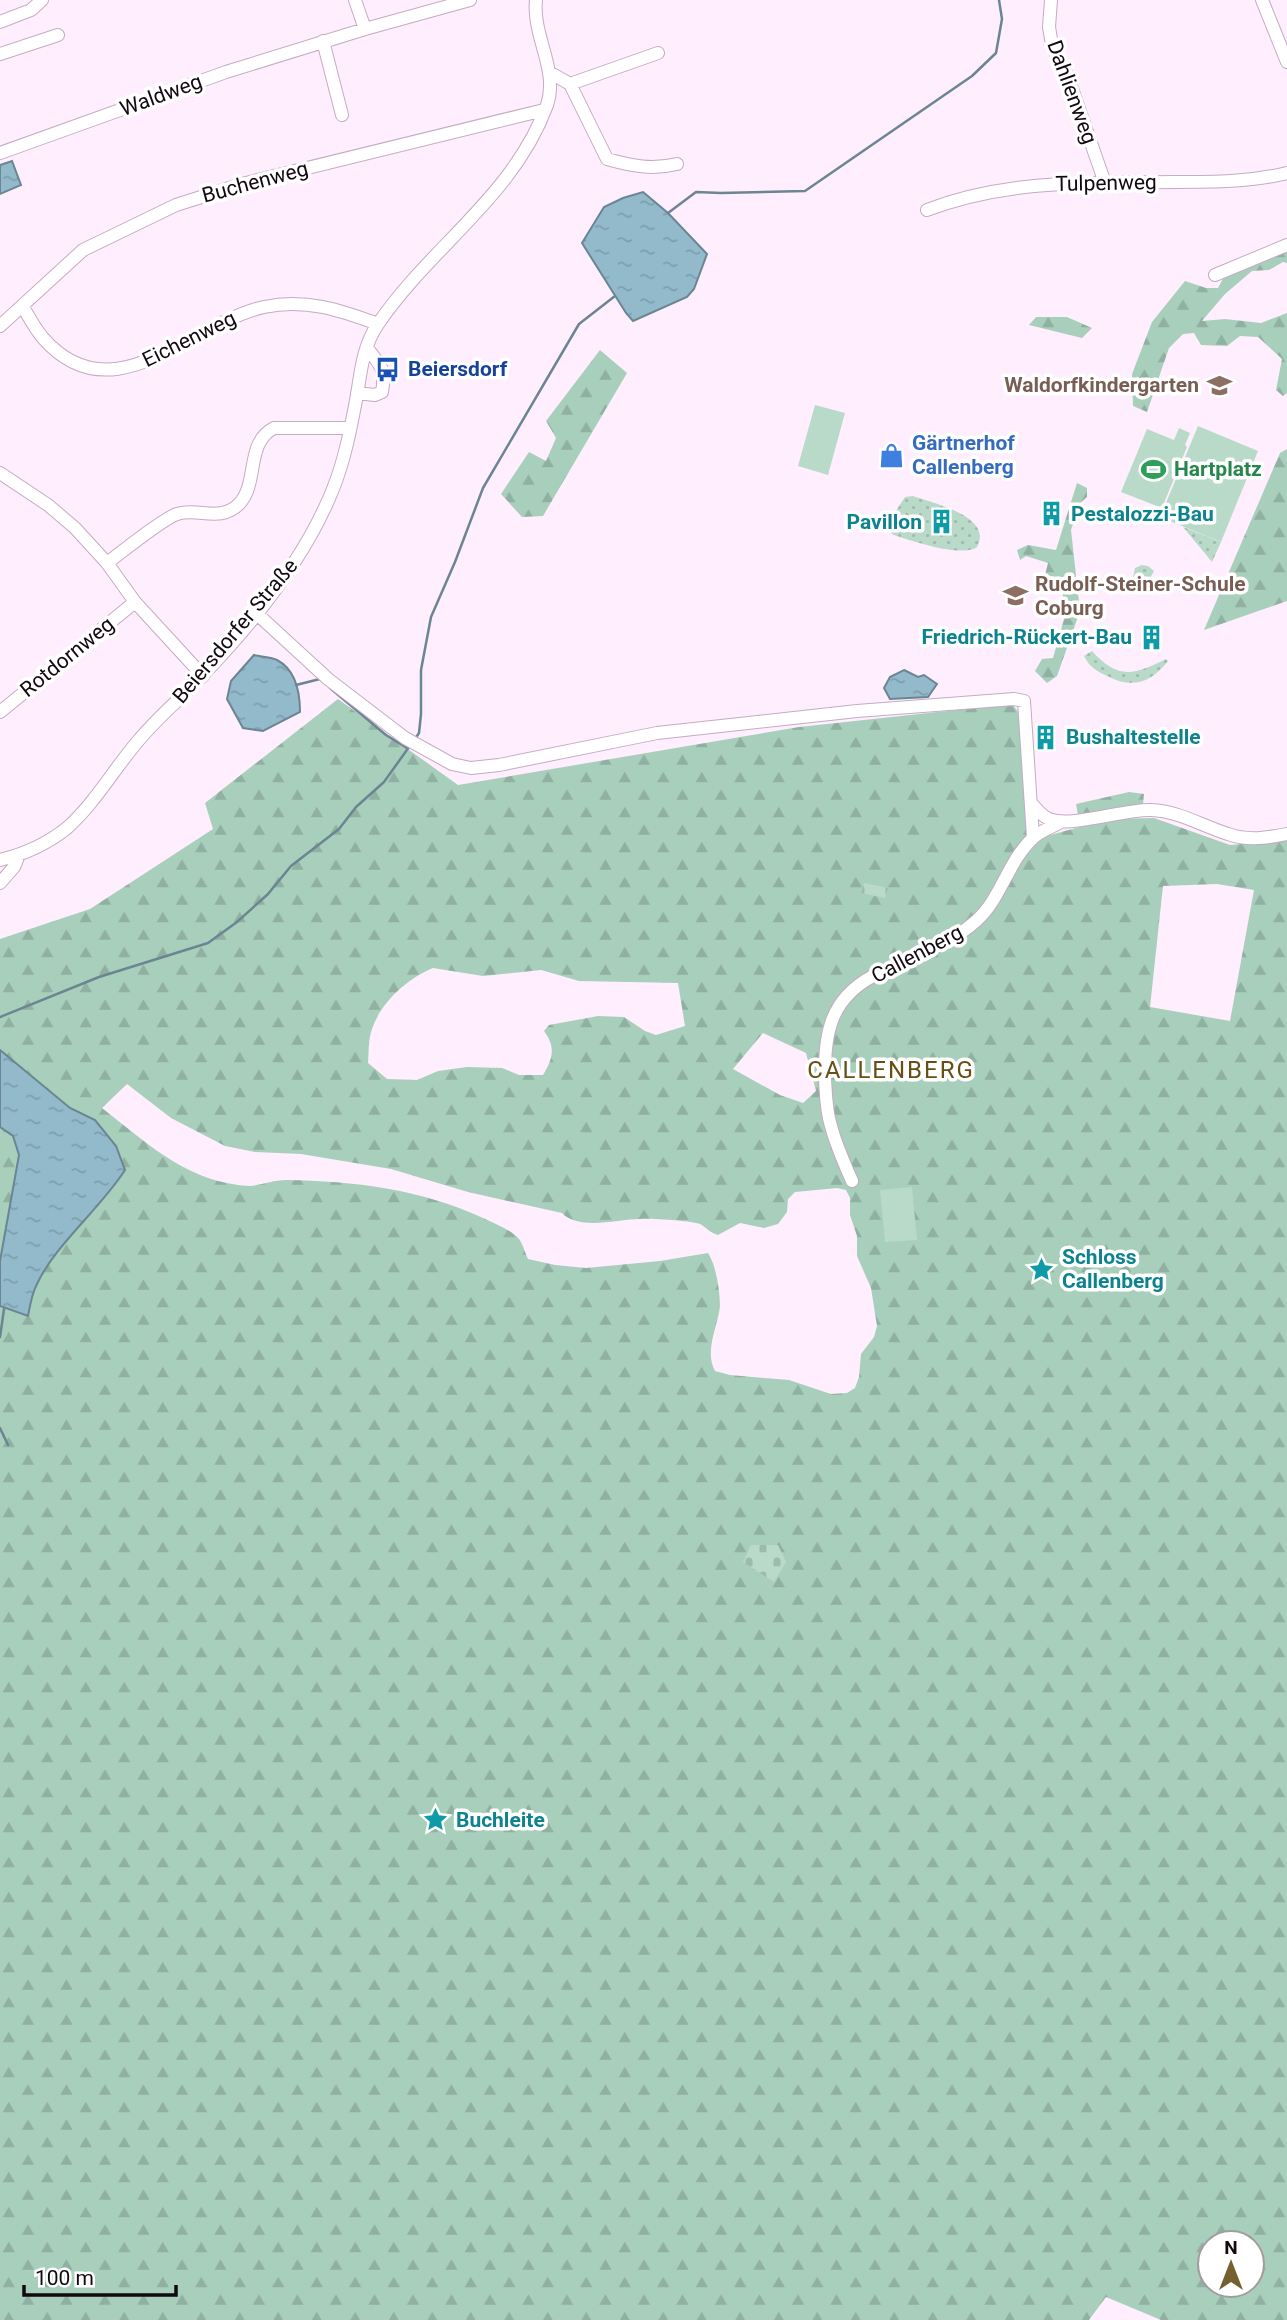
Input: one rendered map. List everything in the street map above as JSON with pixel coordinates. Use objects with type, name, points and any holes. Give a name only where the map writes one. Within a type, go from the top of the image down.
[{"type":"street","points":[[0,22],[31,10],[42,0]]},
{"type":"street","points":[[355,0],[365,29]]},
{"type":"street","name":"Waldweg","points":[[0,153],[226,72],[323,41],[470,0]]},
{"type":"street","name":"Beiersdorfer Straße","points":[[0,860],[41,846],[66,829],[84,811],[138,739],[203,676],[293,565],[332,490],[350,428],[361,365],[378,324],[505,181],[527,148],[544,110],[550,84],[537,22],[537,0]]},
{"type":"street","name":"Dahlienweg","points":[[1051,0],[1051,39],[1068,77],[1105,183]]},
{"type":"street","points":[[1262,0],[1287,62]]},
{"type":"street","points":[[0,54],[58,35]]},
{"type":"street","points":[[323,41],[342,115]]},
{"type":"street","points":[[570,84],[657,53]]},
{"type":"street","points":[[549,72],[570,84],[607,159],[657,169],[677,164]]},
{"type":"street","name":"Buchenweg","points":[[0,326],[83,250],[176,205],[242,184],[544,110]]},
{"type":"street","name":"Tulpenweg","points":[[928,210],[961,197],[1028,186],[1209,182],[1273,177],[1287,173]]},
{"type":"street","points":[[1215,275],[1287,244]]},
{"type":"street","name":"Eichenweg","points":[[23,307],[41,337],[56,351],[73,361],[96,369],[121,369],[151,361],[233,316],[266,306],[316,304],[378,324]]},
{"type":"street","points":[[357,393],[375,396],[382,392],[385,376],[383,370],[367,348]]},
{"type":"street","points":[[107,564],[175,514],[218,515],[238,505],[249,482],[259,443],[268,431],[274,428],[350,428]]},
{"type":"street","points":[[0,473],[48,505],[75,528],[107,564],[135,602],[203,676]]},
{"type":"street","name":"Rotdornweg","points":[[0,712],[135,602]]},
{"type":"street","points":[[256,613],[328,679],[405,738],[452,764],[471,768],[499,765],[657,733],[858,711],[1014,699],[1024,701],[1034,837],[1060,822],[1152,810],[1177,814],[1229,835],[1249,838],[1287,834]]},
{"type":"street","points":[[1033,805],[1049,819],[1060,822]]},
{"type":"street","name":"Callenberg","points":[[852,1181],[830,1125],[827,1105],[824,1050],[829,1026],[838,1008],[852,990],[862,983],[956,935],[976,921],[986,911],[1013,863],[1034,837]]},
{"type":"street","points":[[0,883],[15,867],[19,855]]},
{"type":"green space","points":[[1287,250],[1287,263],[1283,262],[1269,270],[1252,271],[1225,294],[1202,321],[1225,319],[1261,323],[1287,313],[1287,393],[1283,396],[1276,390],[1282,359],[1258,337],[1240,336],[1227,346],[1201,345],[1194,333],[1183,334],[1169,348],[1147,412],[1133,406],[1132,374],[1152,322],[1185,281],[1206,288],[1218,288],[1225,275]]},
{"type":"green space","points":[[1036,317],[1067,317],[1092,328],[1082,338],[1029,325]]},
{"type":"green space","points":[[600,350],[627,373],[543,516],[522,517],[501,494],[529,452],[546,461],[556,438],[546,421]]},
{"type":"green space","points":[[815,405],[845,413],[828,475],[798,466]]},
{"type":"green space","points":[[1198,426],[1258,451],[1221,542],[1160,517]]},
{"type":"green space","name":"Hartplatz","points":[[1179,428],[1190,433],[1162,508],[1121,492],[1147,429],[1174,440]]},
{"type":"green space","points":[[1287,449],[1287,601],[1204,630],[1280,453]]},
{"type":"green space","points":[[1077,483],[1087,488],[1087,497],[1080,503],[1071,530],[1080,611],[1057,676],[1047,683],[1035,671],[1042,659],[1053,658],[1068,605],[1062,600],[1066,579],[1045,575],[1048,563],[1026,556],[1020,560],[1017,550],[1028,545],[1056,550]]},
{"type":"green space","points":[[913,496],[959,512],[969,519],[977,527],[980,536],[977,547],[970,550],[949,550],[891,533],[897,509],[905,497]]},
{"type":"green space","points":[[1183,527],[1221,542],[1212,562]]},
{"type":"green space","points":[[1142,565],[1154,571],[1146,586],[1140,588],[1133,577],[1135,568]]},
{"type":"green space","points":[[1092,651],[1110,667],[1127,672],[1145,669],[1166,659],[1168,661],[1149,678],[1126,683],[1091,666],[1084,656]]},
{"type":"green space","points":[[338,699],[458,785],[799,727],[1012,704],[1020,714],[1030,810],[1043,837],[1109,819],[1154,818],[1230,845],[1287,840],[1287,2320],[1161,2320],[1106,2297],[1089,2320],[0,2320],[0,1306],[28,1315],[34,1291],[45,1268],[125,1170],[95,1120],[70,1108],[0,1050],[0,939],[90,909],[213,829],[205,803]],"holes":[[[1217,884],[1254,890],[1230,1021],[1150,1007],[1163,886]],[[433,968],[483,976],[541,970],[579,981],[678,983],[685,1026],[656,1035],[624,1017],[598,1016],[549,1025],[544,1031],[552,1053],[543,1075],[519,1075],[502,1068],[467,1067],[438,1071],[417,1080],[387,1079],[368,1063],[369,1042],[376,1019],[396,992]],[[763,1033],[806,1053],[816,1091],[803,1103],[780,1095],[733,1069]],[[127,1084],[171,1118],[225,1146],[255,1152],[301,1154],[391,1169],[468,1192],[562,1213],[578,1222],[599,1223],[631,1219],[680,1221],[700,1224],[718,1235],[740,1223],[764,1228],[778,1224],[787,1212],[788,1199],[795,1192],[837,1188],[846,1190],[857,1236],[857,1256],[871,1288],[877,1326],[874,1337],[861,1354],[855,1388],[847,1393],[831,1394],[789,1380],[730,1375],[715,1371],[711,1347],[720,1300],[715,1271],[708,1253],[586,1268],[528,1259],[522,1243],[507,1230],[459,1208],[411,1193],[362,1185],[311,1181],[281,1180],[246,1186],[202,1176],[171,1160],[102,1108]]]},
{"type":"green space","points":[[1129,792],[1144,794],[1143,804],[1078,815],[1076,804]]},
{"type":"green space","points":[[864,883],[888,888],[885,898],[861,893]]},
{"type":"green space","points":[[0,1127],[13,1136],[19,1155],[0,1261]]},
{"type":"green space","points":[[912,1187],[917,1240],[885,1242],[880,1190]]},
{"type":"green space","points":[[751,1545],[778,1545],[786,1562],[774,1582],[743,1562]]},
{"type":"water","points":[[12,161],[21,185],[0,194],[0,165]]},
{"type":"water","points":[[643,192],[668,213],[707,254],[694,289],[687,297],[633,321],[582,243],[604,207]]},
{"type":"water","points":[[254,655],[275,659],[283,664],[293,676],[299,697],[300,712],[263,731],[243,728],[227,699],[231,681]]},
{"type":"water","points":[[904,670],[918,677],[924,675],[937,684],[928,697],[890,699],[884,688],[890,677]]},
{"type":"water","points":[[0,1050],[70,1108],[95,1120],[116,1146],[125,1170],[45,1270],[34,1291],[28,1316],[0,1306],[0,1261],[19,1155],[13,1136],[0,1127]]},
{"type":"waterway","points":[[668,213],[696,192],[805,191],[972,76],[996,53],[1002,19],[999,0]]},
{"type":"waterway","points":[[415,739],[419,733],[421,670],[431,617],[483,488],[579,324],[615,296]]},
{"type":"waterway","points":[[296,685],[320,679]]},
{"type":"waterway","points":[[330,688],[386,735],[407,748]]},
{"type":"waterway","points":[[0,1017],[99,977],[208,943],[268,894],[291,866],[339,829],[356,807],[384,782],[409,747]]},
{"type":"waterway","points":[[0,1337],[4,1309]]},
{"type":"waterway","points":[[0,1428],[8,1445]]},
{"type":"place","name":"Beiersdorf","points":[[388,369]]},
{"type":"place","name":"Waldorfkindergarten","points":[[1219,385]]},
{"type":"place","name":"Gärtnerhof Callenberg","points":[[892,455]]},
{"type":"place","name":"Hartplatz","points":[[1154,469]]},
{"type":"place","name":"Pestalozzi-Bau","points":[[1051,514]]},
{"type":"place","name":"Pavillon","points":[[942,522]]},
{"type":"place","name":"Rudolf-Steiner-Schule Coburg","points":[[1015,596]]},
{"type":"place","name":"Friedrich-Rückert-Bau","points":[[1152,637]]},
{"type":"place","name":"Bushaltestelle","points":[[1046,737]]},
{"type":"place","name":"Schloss Callenberg","points":[[1042,1269]]},
{"type":"place","name":"Buchleite","points":[[436,1820]]},
{"type":"district","name":"CALLENBERG","points":[[891,1070]]}]
